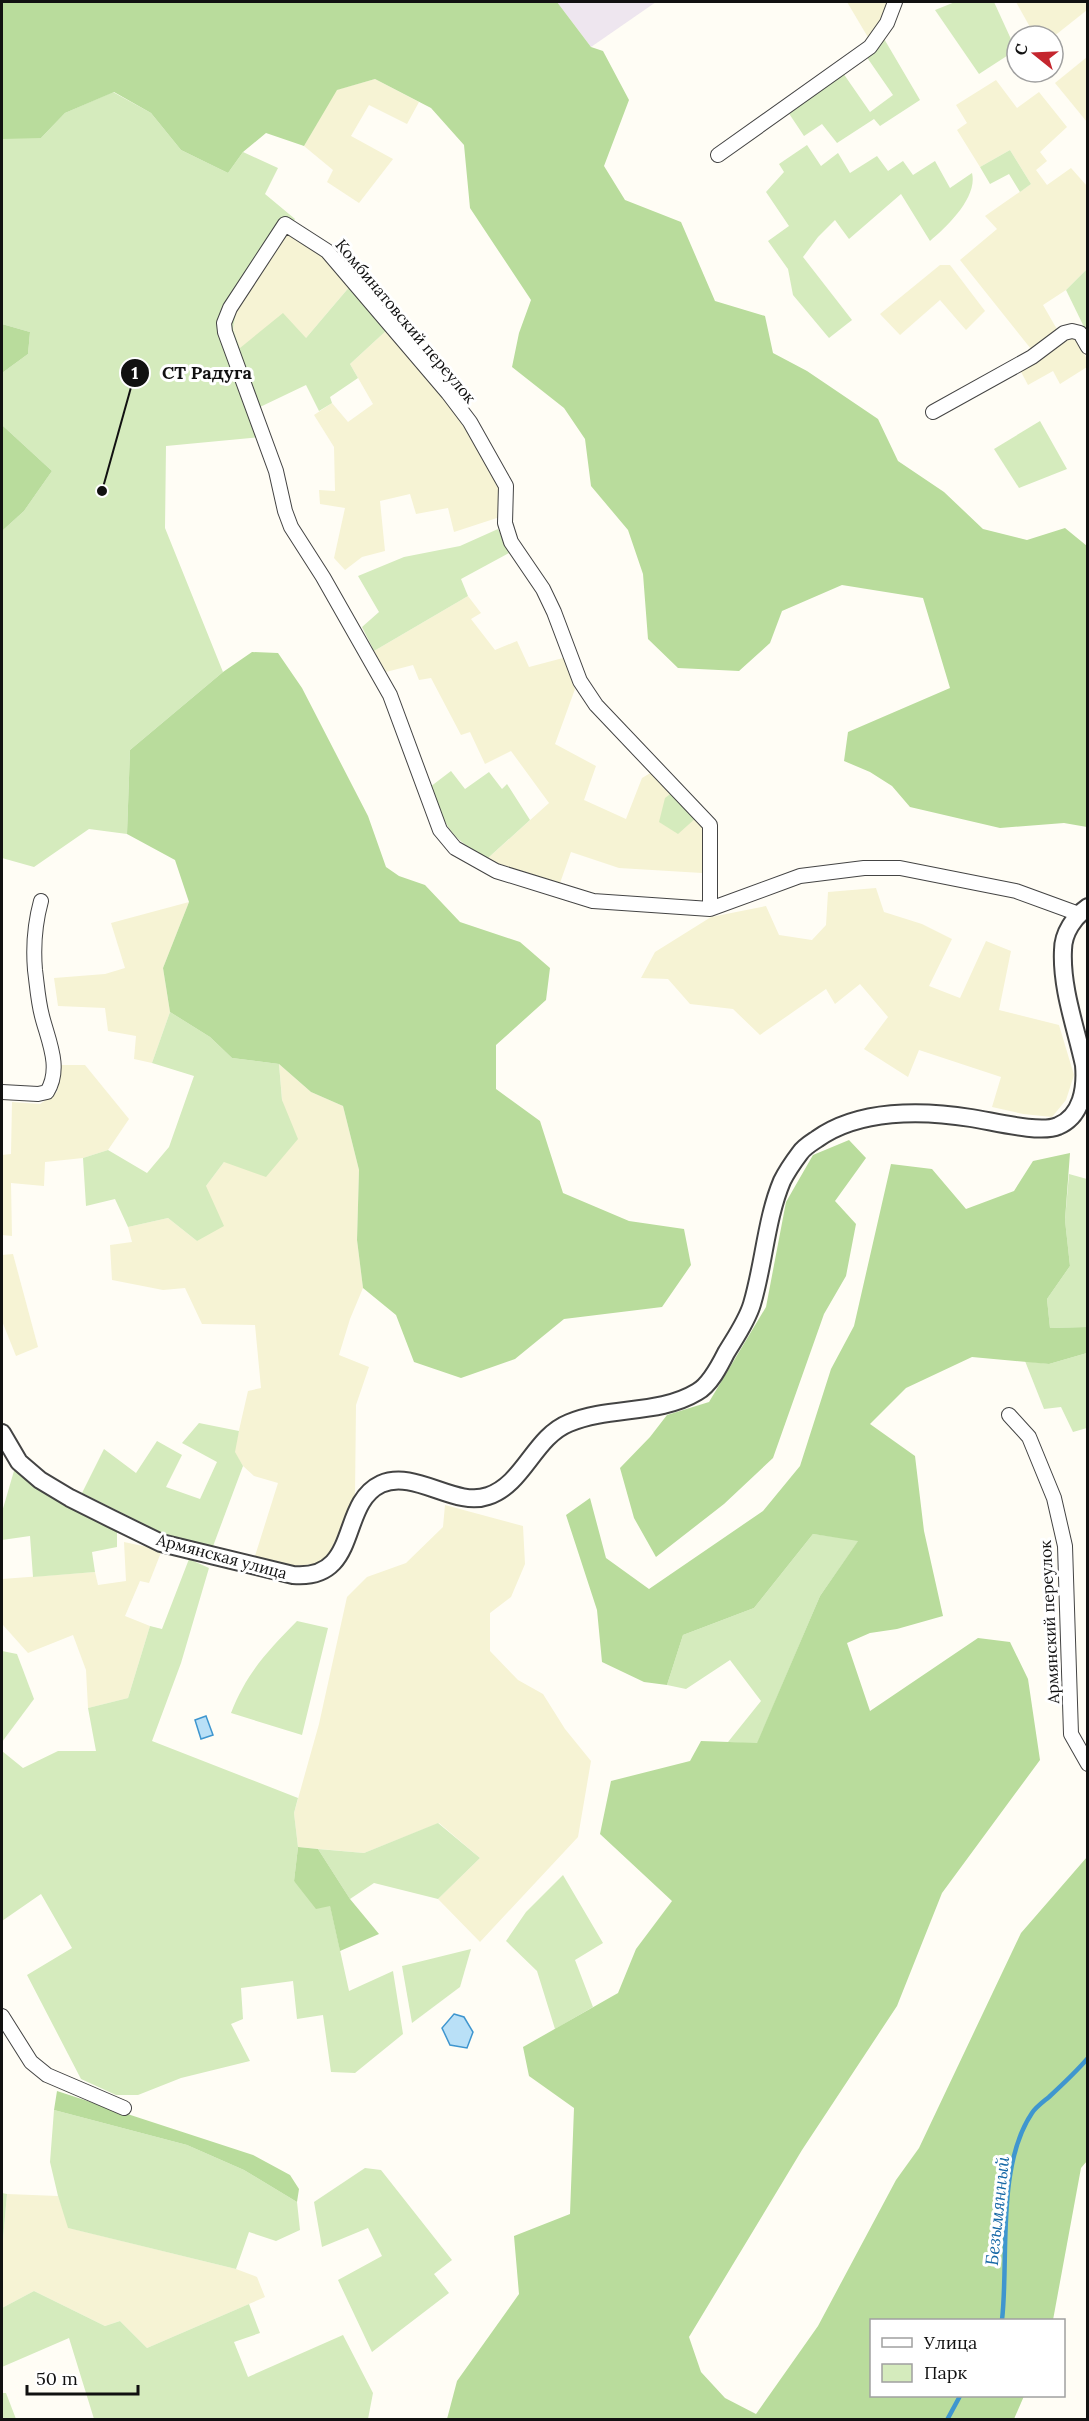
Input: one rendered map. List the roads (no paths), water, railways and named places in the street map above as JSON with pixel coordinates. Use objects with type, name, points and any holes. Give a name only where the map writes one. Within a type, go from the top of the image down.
[{"type":"street","points":[[718,155],[870,47],[887,23],[895,2]]},
{"type":"street","name":"Комбинатовский переулок","points":[[710,909],[710,825],[596,705],[580,681],[555,612],[543,589],[511,542],[505,523],[506,486],[470,422],[327,251],[285,224],[230,308],[224,323],[225,332],[276,471],[291,527],[323,577],[390,695],[440,830],[455,848],[496,871],[593,901],[710,909],[801,876],[864,868],[900,868],[1016,891],[1083,910]]},
{"type":"street","points":[[933,412],[1032,357],[1064,333],[1072,331],[1080,333],[1088,347]]},
{"type":"street","points":[[2,1092],[38,1094],[47,1092],[52,1083],[54,1058],[41,1013],[35,968],[35,923],[40,900]]},
{"type":"street","name":"Армянская улица","points":[[2,1433],[19,1462],[40,1480],[70,1498],[161,1543],[293,1575],[315,1574],[336,1561],[369,1492],[389,1481],[402,1480],[464,1496],[488,1496],[511,1481],[543,1441],[555,1430],[569,1422],[671,1403],[700,1392],[719,1366],[751,1307],[783,1181],[802,1149],[820,1136],[864,1117],[885,1114],[968,1117],[1026,1127],[1055,1128],[1067,1122],[1076,1111],[1084,1092],[1086,1079],[1066,983],[1063,949],[1070,926],[1083,910]]},
{"type":"street","name":"Армянский переулок","points":[[1009,1415],[1029,1437],[1054,1498],[1065,1546],[1071,1734],[1088,1764]]},
{"type":"street","points":[[2,2016],[31,2062],[47,2075],[124,2108]]},
{"type":"water","points":[[206,1716],[213,1735],[201,1739],[195,1720]]},
{"type":"water","points":[[454,2014],[464,2017],[473,2032],[467,2048],[450,2045],[442,2028]]},
{"type":"waterway","name":"Безымянный","points":[[1002,2319],[1006,2214],[1013,2159],[1021,2135],[1034,2111],[1088,2058]]},
{"type":"waterway","name":"Безымянный","points":[[947,2420],[959,2397]]},
{"type":"place","name":"СТ Радуга","points":[[102,491]]}]
